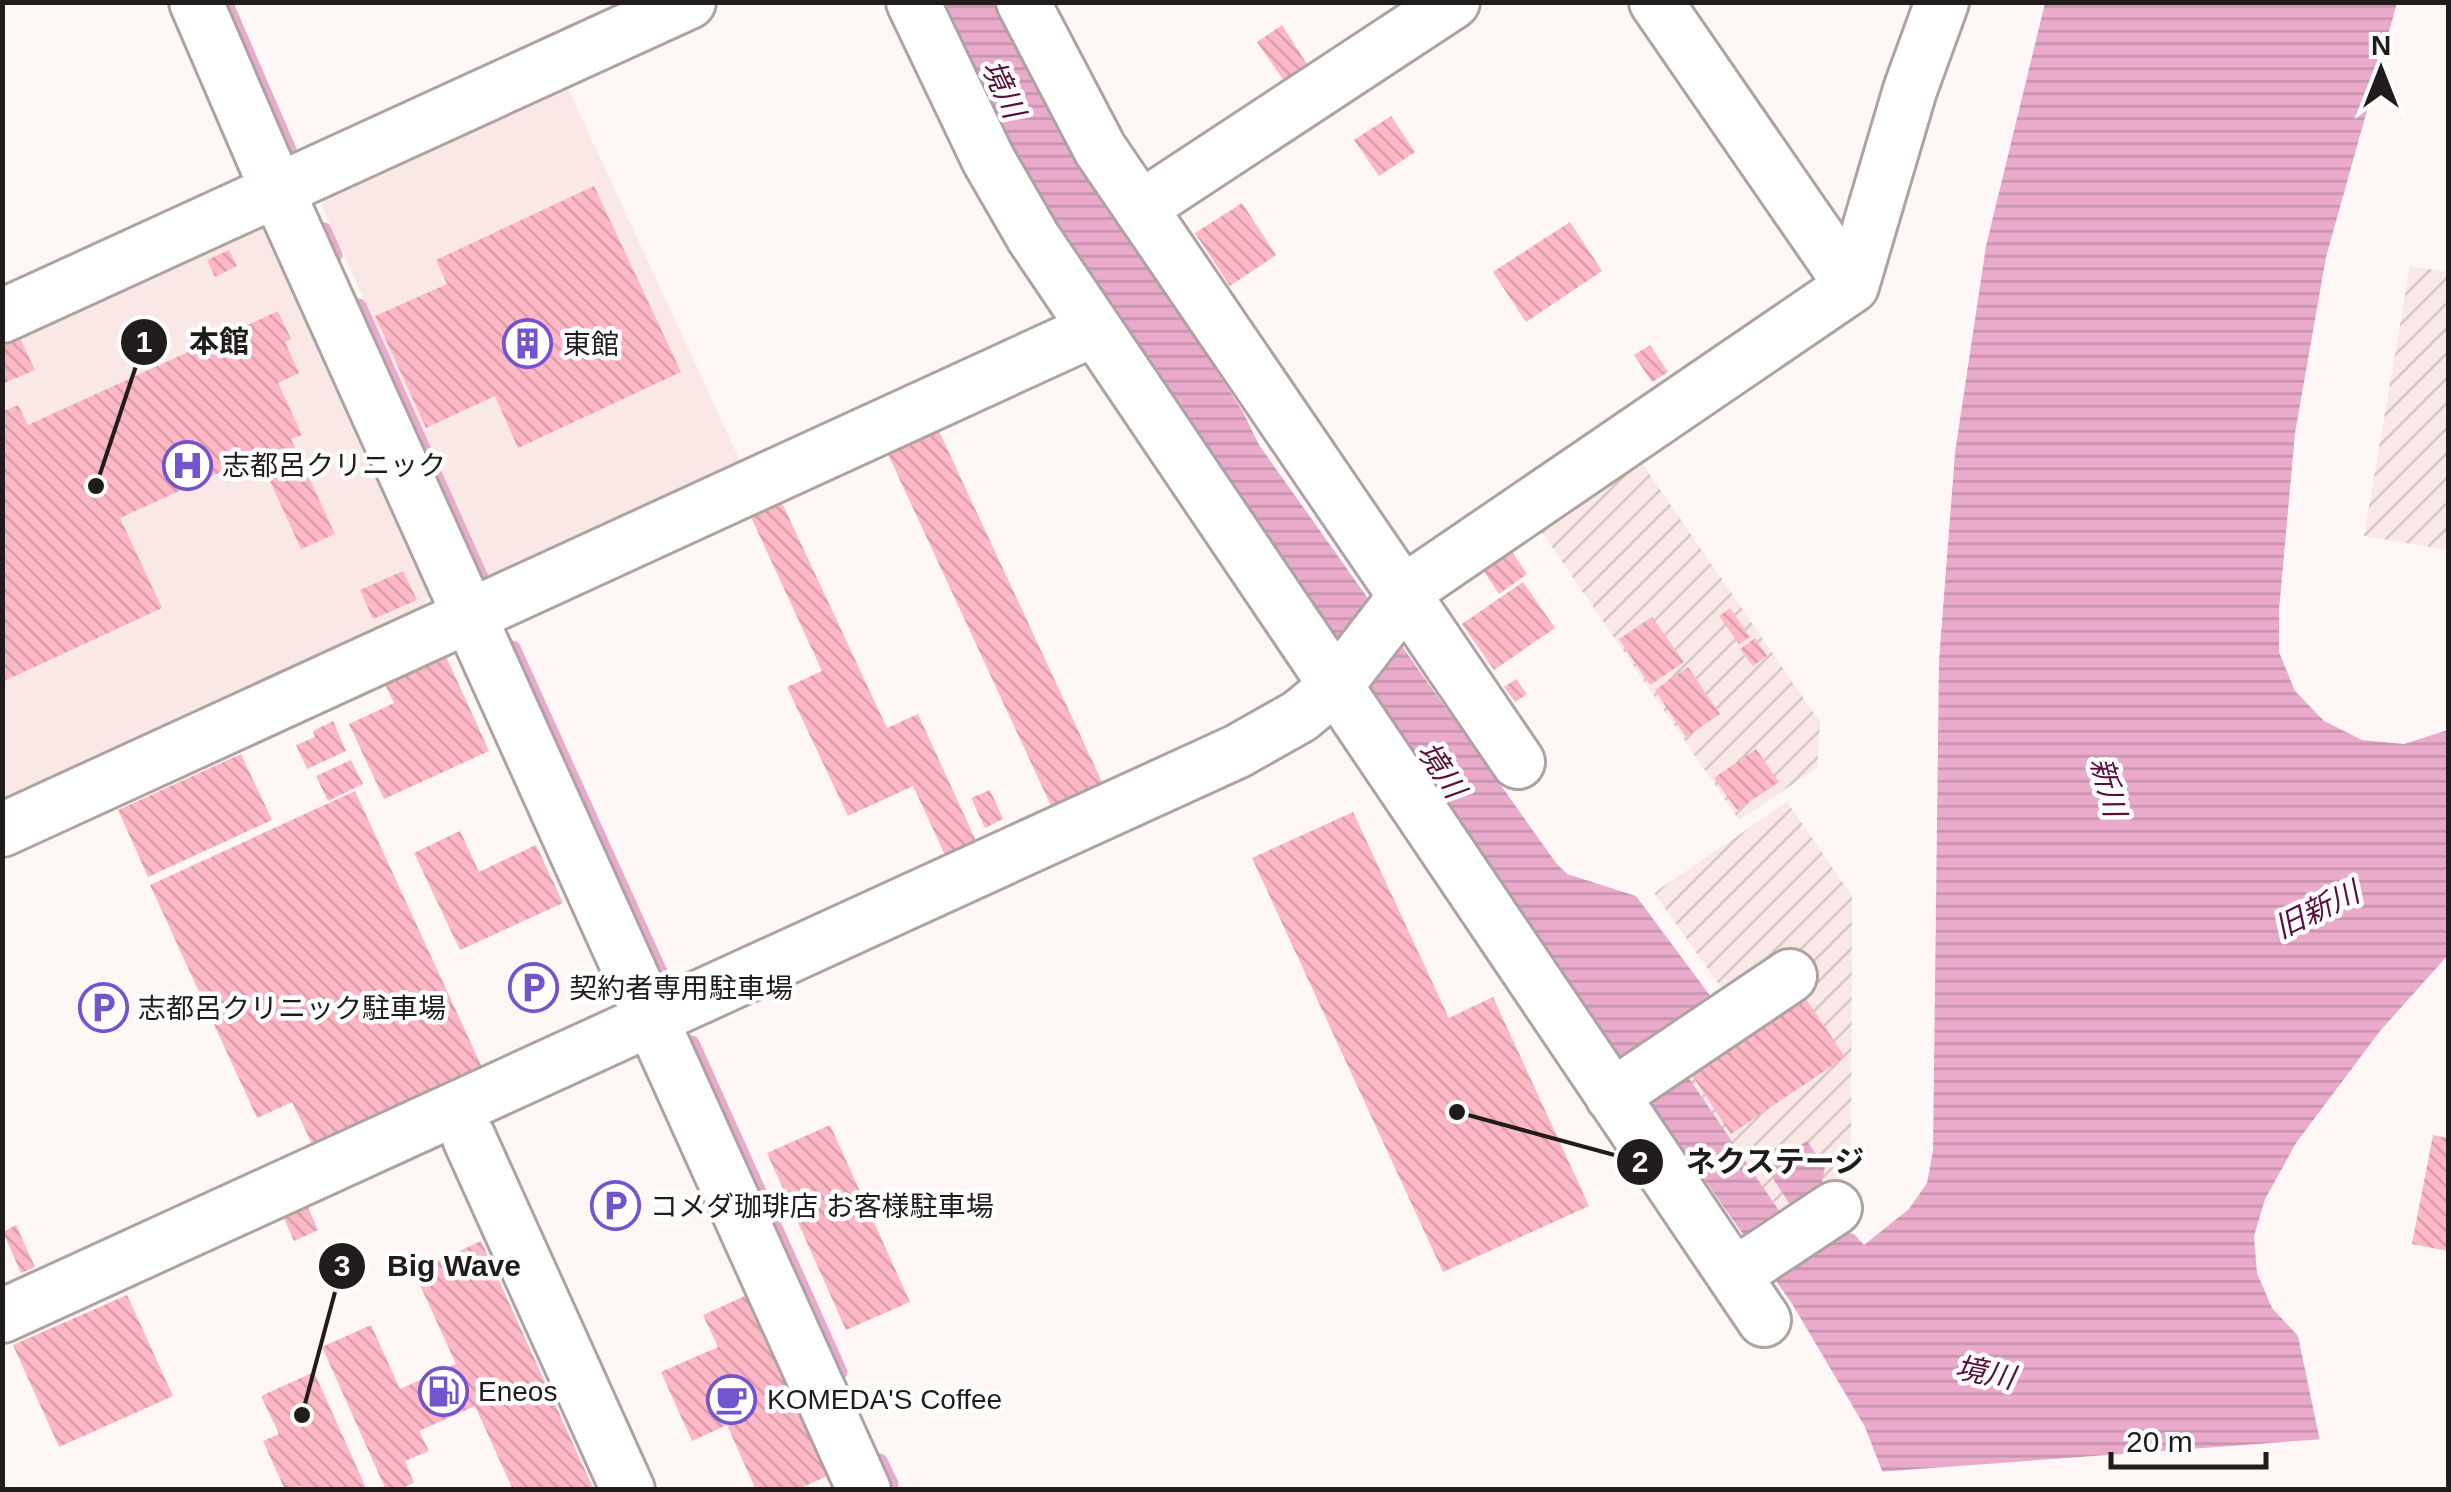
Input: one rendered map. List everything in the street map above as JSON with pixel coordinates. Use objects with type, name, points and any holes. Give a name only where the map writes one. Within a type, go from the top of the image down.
[{"type":"street","points":[[196,2],[864,1490]]},
{"type":"street","points":[[2,316],[688,2]]},
{"type":"street","points":[[913,2],[988,159],[1034,238],[1618,1092],[1746,1267],[1764,1320]]},
{"type":"street","points":[[1024,2],[1084,120],[1140,208],[1401,602],[1518,762]]},
{"type":"street","points":[[1140,208],[1452,2]]},
{"type":"street","points":[[1656,2],[1852,286]]},
{"type":"street","points":[[2,1316],[1238,751],[1300,716],[1340,682],[1414,585],[1852,286],[1910,90],[1942,2]]},
{"type":"street","points":[[2,830],[1095,329]]},
{"type":"street","points":[[1618,1092],[1790,976]]},
{"type":"street","points":[[469,1138],[628,1490]]},
{"type":"street","points":[[1746,1267],[1836,1208]]},
{"type":"shaded area","name":"志都呂クリニック","points":[[564,80],[744,469],[503,579],[488,574],[321,204],[327,189]]},
{"type":"shaded area","name":"志都呂クリニック","points":[[249,225],[265,230],[429,593],[420,618],[3,809],[2,338]]},
{"type":"shaded area","points":[[2410,266],[2448,272],[2448,550],[2364,536]]},
{"type":"shaded area","points":[[1637,456],[1820,722],[1817,768],[1739,820],[1537,525]]},
{"type":"shaded area","points":[[1787,802],[1852,896],[1851,1149],[1849,1168],[1841,1184],[1785,1219],[1679,1064],[1731,1001],[1654,893]]},
{"type":"water","points":[[930,3],[1001,3],[1055,120],[1243,412],[1259,445],[1556,863],[1567,874],[1636,896],[1720,1009],[1667,1046],[1784,1218],[1854,1234],[1864,1245],[1909,1209],[1927,1183],[1933,1151],[1939,661],[1955,453],[1986,246],[2045,3],[2397,3],[2326,257],[2295,433],[2279,610],[2279,652],[2295,691],[2324,721],[2362,740],[2404,744],[2448,730],[2448,955],[2380,1031],[2296,1143],[2265,1199],[2254,1236],[2257,1273],[2272,1308],[2298,1336],[2330,1489],[1889,1489],[1865,1427],[1791,1302],[1362,696],[1046,229]]},
{"type":"water","points":[[1807,1141],[1825,1167],[1819,1196],[1795,1212],[1766,1168]]},
{"type":"pier","points":[[2325,1439],[2335,1490],[1884,1490],[1877,1472]]},
{"type":"building","points":[[1282,25],[1310,69],[1286,84],[1257,42]]},
{"type":"building","points":[[1391,116],[1415,152],[1379,176],[1354,140]]},
{"type":"building","name":"東館","points":[[594,186],[681,372],[518,448],[495,396],[426,428],[375,316],[447,284],[436,260]]},
{"type":"building","points":[[1242,203],[1276,255],[1230,286],[1195,233]]},
{"type":"building","points":[[1570,222],[1602,271],[1526,322],[1493,272]]},
{"type":"building","points":[[229,250],[237,266],[215,277],[207,260]]},
{"type":"building","points":[[278,311],[291,339],[285,342],[299,373],[278,383],[302,435],[291,439],[335,534],[301,549],[258,455],[120,518],[162,608],[2,682],[2,412],[18,405],[28,425]]},
{"type":"building","points":[[18,334],[35,370],[2,384],[2,341]]},
{"type":"building","points":[[1650,345],[1668,372],[1652,382],[1634,355]]},
{"type":"building","points":[[938,429],[1103,784],[1052,808],[887,452]]},
{"type":"building","points":[[781,501],[887,728],[918,714],[976,841],[945,855],[913,786],[848,816],[787,687],[822,671],[750,515]]},
{"type":"building","points":[[1507,545],[1527,574],[1499,594],[1479,564]]},
{"type":"building","points":[[403,571],[417,600],[373,619],[360,590]]},
{"type":"building","points":[[1523,582],[1555,628],[1494,670],[1462,624]]},
{"type":"building","points":[[1730,608],[1750,637],[1739,644],[1719,616]]},
{"type":"building","points":[[1652,617],[1684,662],[1650,685],[1619,639]]},
{"type":"building","points":[[1755,638],[1767,656],[1753,666],[1740,649]]},
{"type":"building","points":[[444,652],[489,751],[384,799],[349,724],[394,703],[383,680]]},
{"type":"building","points":[[1688,667],[1720,714],[1686,737],[1655,690]]},
{"type":"building","points":[[1516,679],[1527,694],[1515,702],[1504,687]]},
{"type":"building","points":[[333,721],[346,751],[307,769],[296,745],[315,737],[313,731]]},
{"type":"building","points":[[1756,749],[1779,782],[1737,810],[1714,778]]},
{"type":"building","points":[[241,754],[272,820],[148,877],[118,810]]},
{"type":"building","points":[[351,760],[363,784],[328,801],[316,776]]},
{"type":"building","points":[[990,790],[1003,819],[985,828],[971,798]]},
{"type":"building","points":[[355,791],[482,1067],[312,1144],[292,1102],[257,1118],[150,885]]},
{"type":"building","points":[[1353,812],[1449,1018],[1493,997],[1589,1206],[1443,1272],[1252,858]]},
{"type":"building","points":[[460,831],[479,872],[536,845],[563,903],[460,950],[414,853]]},
{"type":"building","points":[[1798,987],[1845,1057],[1731,1134],[1684,1063]]},
{"type":"building","points":[[830,1125],[910,1302],[846,1330],[767,1153]]},
{"type":"building","points":[[2433,1135],[2448,1138],[2448,1251],[2412,1244]]},
{"type":"building","points":[[307,1205],[318,1230],[294,1241],[283,1216]]},
{"type":"building","points":[[16,1225],[35,1267],[21,1273],[3,1232]]},
{"type":"building","points":[[481,1241],[594,1490],[513,1490],[475,1406],[419,1431],[429,1451],[405,1461],[414,1483],[386,1490],[322,1347],[371,1325],[400,1389],[456,1364],[414,1272]]},
{"type":"building","points":[[127,1295],[173,1396],[59,1447],[13,1345]]},
{"type":"building","name":"KOMEDA'S Coffee","points":[[745,1296],[827,1476],[796,1490],[756,1490],[727,1425],[692,1441],[661,1372],[718,1347],[703,1315]]},
{"type":"building","points":[[314,1372],[367,1490],[304,1490],[302,1486],[285,1490],[263,1441],[279,1434],[261,1396]]},
{"type":"waterway","points":[[225,2],[289,150]]},
{"type":"waterway","points":[[324,230],[335,255]]},
{"type":"waterway","points":[[359,306],[484,584]]},
{"type":"waterway","points":[[513,648],[660,972]]},
{"type":"waterway","points":[[692,1043],[840,1372]]},
{"type":"waterway","points":[[880,1461],[891,1484]]},
{"type":"place","name":"東館","points":[[528,344]]},
{"type":"place","name":"志都呂クリニック","points":[[187,465]]},
{"type":"place","name":"本館","points":[[96,486]]},
{"type":"place","name":"契約者専用駐車場","points":[[534,988]]},
{"type":"place","name":"志都呂クリニック駐車場","points":[[103,1008]]},
{"type":"place","name":"ネクステージ","points":[[1457,1112]]},
{"type":"place","name":"コメダ珈琲店 お客様駐車場","points":[[615,1206]]},
{"type":"place","name":"Eneos","points":[[443,1391]]},
{"type":"place","name":"KOMEDA'S Coffee","points":[[732,1399]]},
{"type":"place","name":"Big Wave","points":[[302,1415]]},
{"type":"water label","name":"境川","points":[[1003,89]]},
{"type":"water label","name":"境川","points":[[1441,770]]},
{"type":"water label","name":"新川","points":[[2108,787]]},
{"type":"water label","name":"旧新川","points":[[2317,910]]},
{"type":"water label","name":"境川","points":[[1985,1373]]}]
